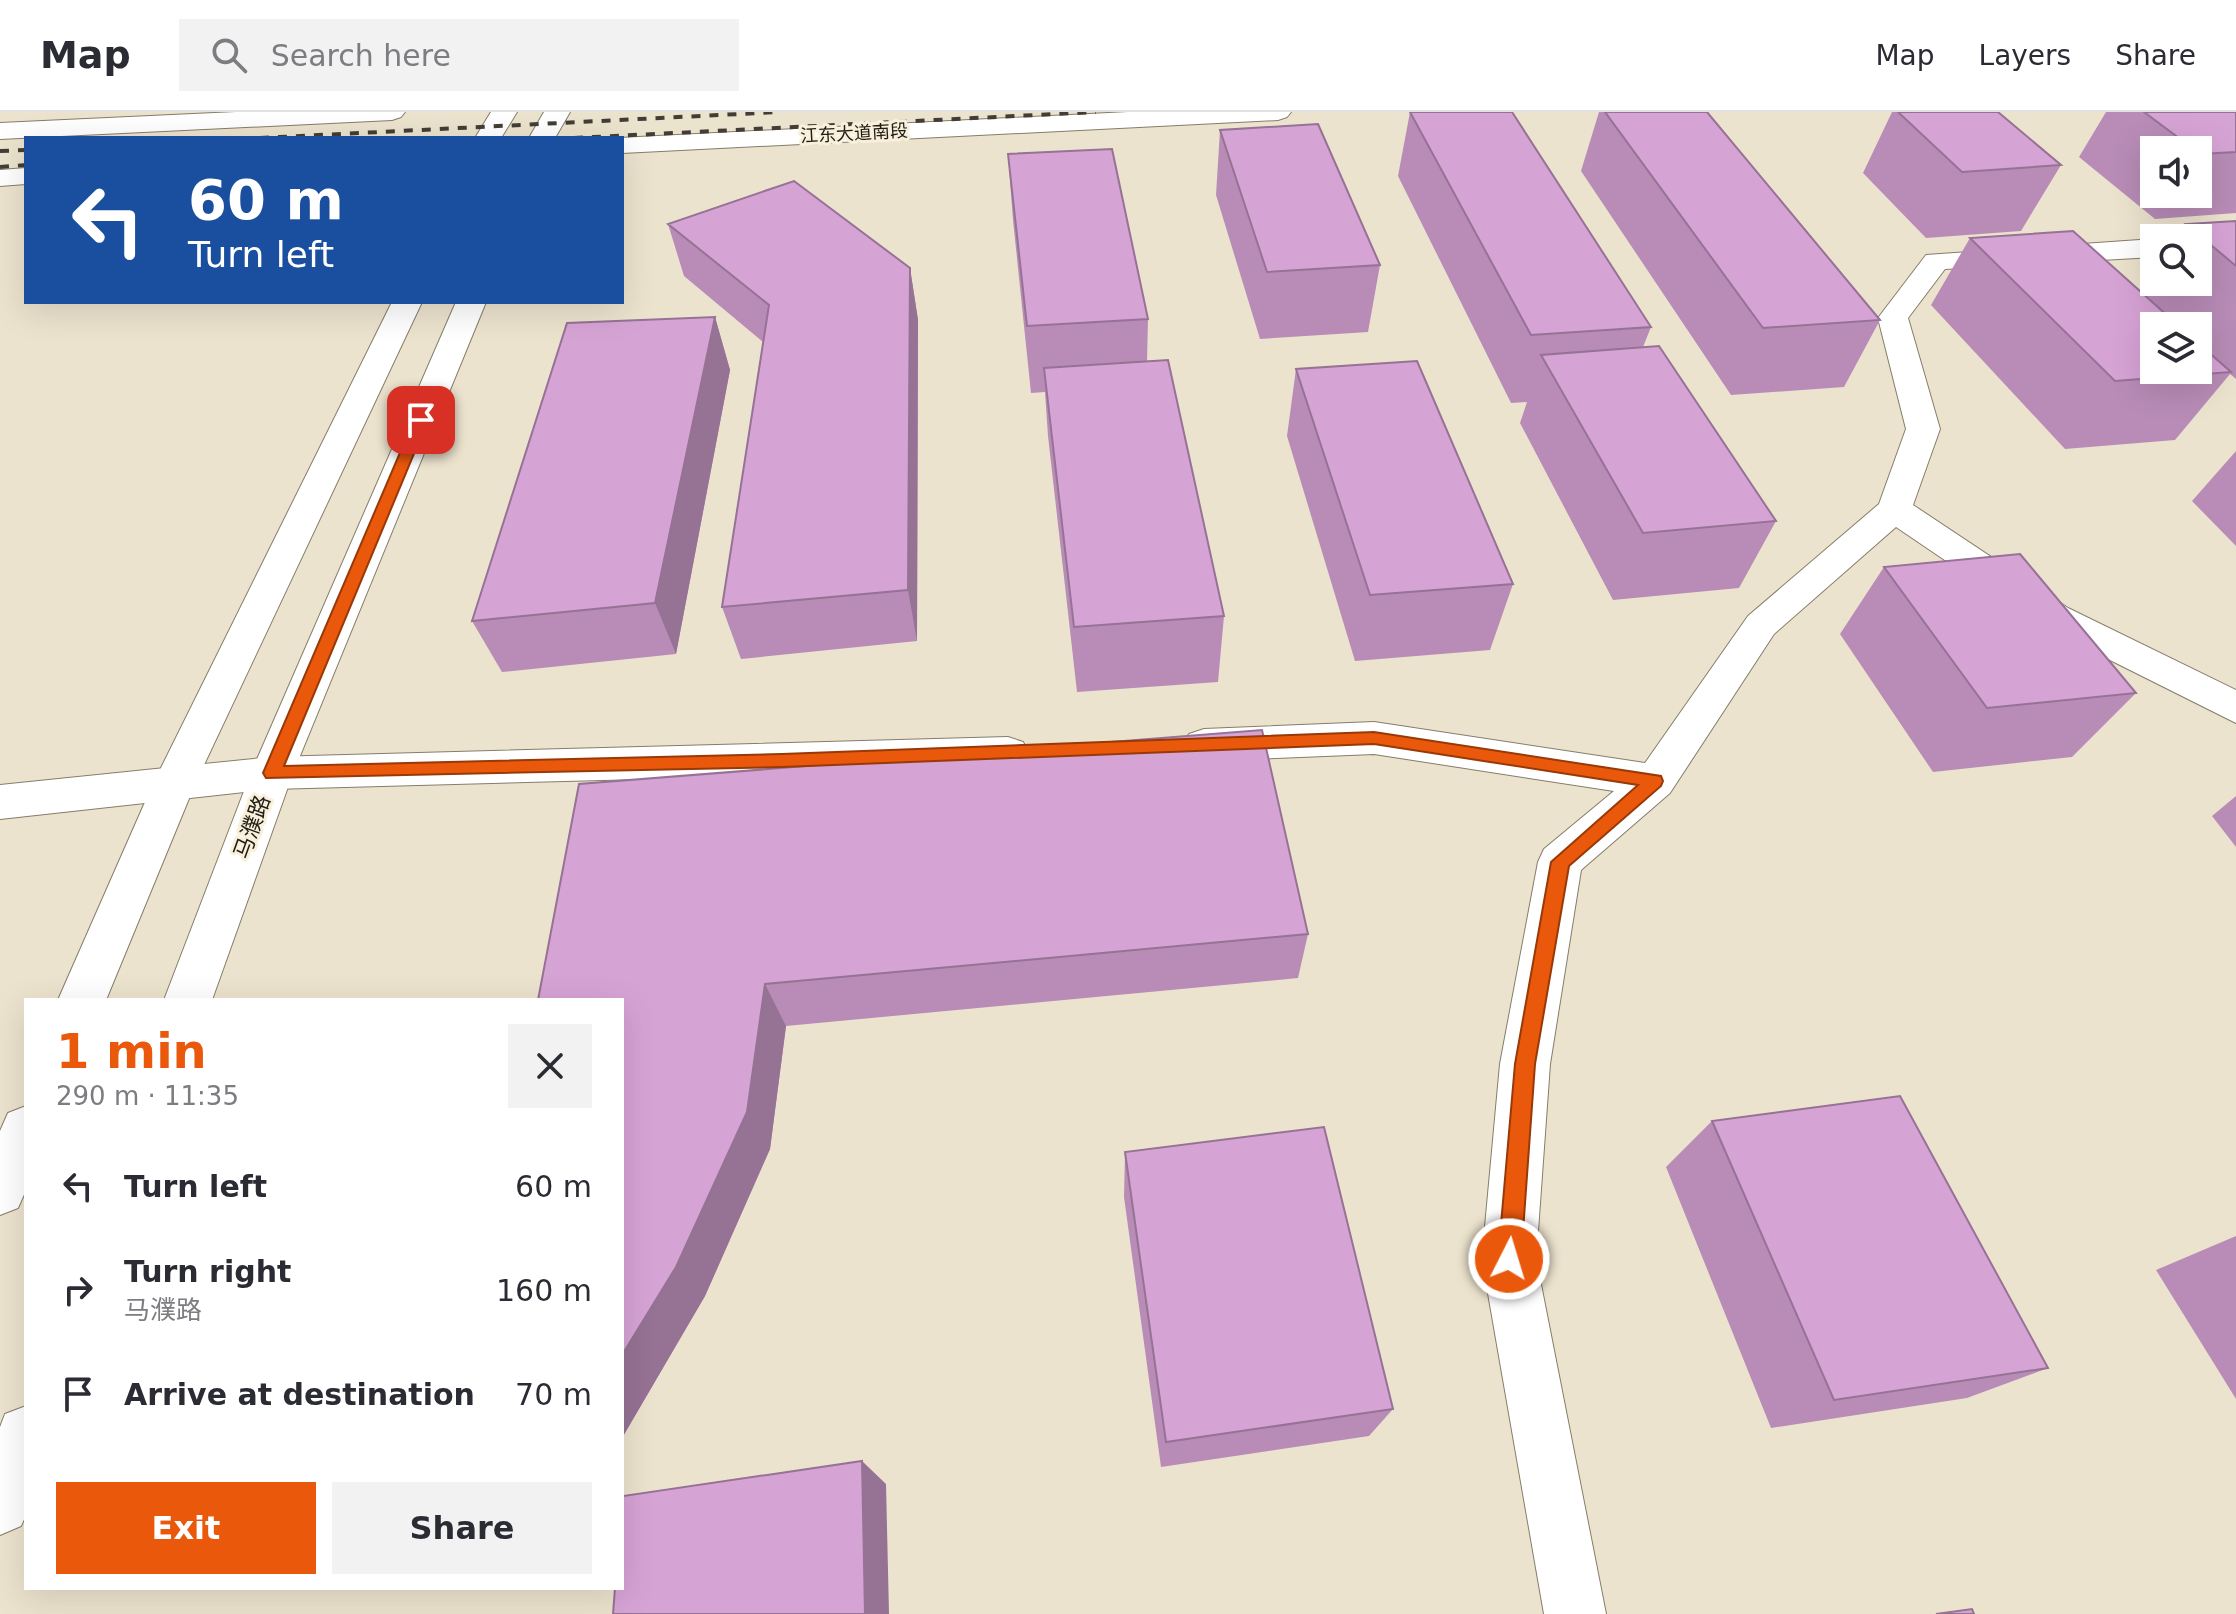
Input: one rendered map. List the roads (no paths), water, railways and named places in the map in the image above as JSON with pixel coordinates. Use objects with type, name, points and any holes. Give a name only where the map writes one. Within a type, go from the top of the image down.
[{"type":"main road","points":[[0,131],[392,112]]},
{"type":"main road","points":[[489,136],[504,112]]},
{"type":"main road","points":[[543,136],[557,112]]},
{"type":"main road","name":"江东大道南段","points":[[624,145],[1278,112]]},
{"type":"main road","points":[[0,178],[24,176]]},
{"type":"main road","points":[[1575,1614],[1509,1259],[1525,1064],[1560,862],[1655,781],[1761,625],[1894,509],[1923,429],[1893,318],[1936,261],[2140,249]]},
{"type":"main road","points":[[83,998],[174,784],[406,304]]},
{"type":"main road","name":"马濮路","points":[[189,998],[272,773],[470,304]]},
{"type":"main road","points":[[1894,509],[2055,617],[2236,708]]},
{"type":"main road","points":[[1161,747],[1374,738],[1655,781]]},
{"type":"main road","points":[[0,802],[272,773],[1053,751]]},
{"type":"main road","points":[[0,1190],[24,1135]]},
{"type":"main road","points":[[0,1505],[24,1440]]},
{"type":"railway","points":[[300,136],[779,112]]},
{"type":"railway","points":[[614,136],[1096,112]]},
{"type":"railway","points":[[0,151],[24,150]]},
{"type":"railway","points":[[0,167],[24,165]]}]
